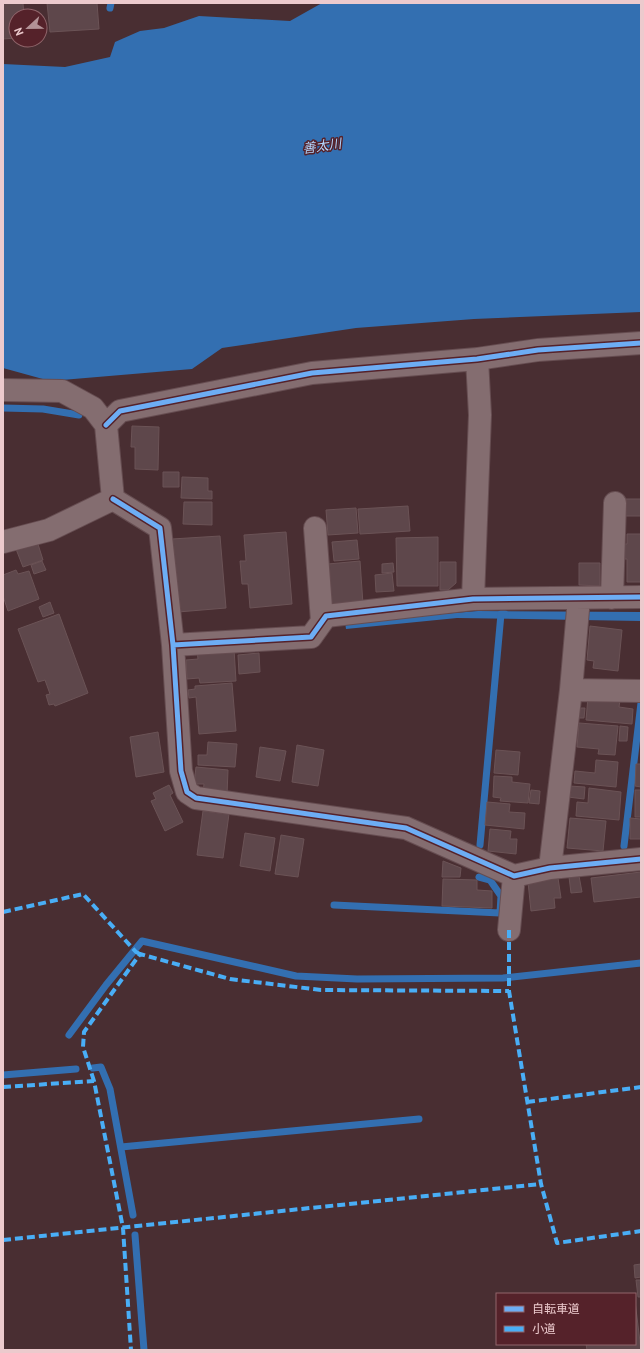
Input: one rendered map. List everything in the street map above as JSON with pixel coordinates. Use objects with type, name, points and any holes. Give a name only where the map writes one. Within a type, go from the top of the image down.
[{"type":"street","points":[[106,425],[120,411],[312,373],[477,359],[538,350],[641,343]]},
{"type":"street","points":[[473,599],[480,415],[477,359]]},
{"type":"street","points":[[3,390],[62,391],[93,408],[106,425],[113,499]]},
{"type":"street","points":[[3,542],[49,530],[113,499]]},
{"type":"street","points":[[113,499],[160,528],[173,645],[181,771],[187,792],[196,798],[406,828],[514,876],[550,868],[641,859]]},
{"type":"street","points":[[612,598],[614,503]]},
{"type":"street","points":[[315,528],[322,621]]},
{"type":"street","points":[[173,645],[310,637],[326,616],[473,599],[578,610],[612,598],[641,597]]},
{"type":"street","points":[[550,868],[571,690],[578,610]]},
{"type":"street","points":[[571,690],[641,691]]},
{"type":"street","points":[[509,930],[514,876]]},
{"type":"water","name":"善太川","points":[[322,3],[641,3],[641,312],[474,319],[356,328],[222,348],[192,369],[50,381],[3,368],[3,64],[65,67],[110,57],[115,42],[140,31],[164,28],[199,16],[290,21]]},
{"type":"water","points":[[478,611],[641,612],[641,621],[457,618],[346,629],[345,622]]},
{"type":"building","points":[[3,3],[23,3],[23,8],[8,8],[8,39],[3,39]]},
{"type":"building","points":[[47,3],[97,3],[99,29],[50,32]]},
{"type":"building","points":[[132,426],[159,427],[158,470],[135,469],[135,447],[131,447]]},
{"type":"building","points":[[163,472],[179,472],[179,487],[163,487]]},
{"type":"building","points":[[182,477],[208,478],[208,491],[212,491],[212,499],[181,498]]},
{"type":"building","points":[[622,499],[641,499],[641,516],[622,516]]},
{"type":"building","points":[[184,502],[212,502],[212,525],[183,524]]},
{"type":"building","points":[[408,506],[410,531],[360,534],[358,509]]},
{"type":"building","points":[[356,508],[358,533],[328,535],[326,510]]},
{"type":"building","points":[[286,532],[292,604],[250,608],[248,584],[242,584],[240,561],[246,561],[244,535]]},
{"type":"building","points":[[627,534],[641,534],[641,582],[627,582],[627,559],[620,559],[621,544],[627,544]]},
{"type":"building","points":[[220,536],[226,608],[178,612],[172,539]]},
{"type":"building","points":[[438,537],[438,586],[397,586],[396,538]]},
{"type":"building","points":[[357,540],[359,559],[334,561],[332,542]]},
{"type":"building","points":[[37,541],[43,560],[23,567],[16,549]]},
{"type":"building","points":[[42,561],[46,570],[34,574],[31,565]]},
{"type":"building","points":[[360,561],[363,604],[332,607],[328,564]]},
{"type":"building","points":[[440,562],[456,562],[456,583],[448,590],[440,590]]},
{"type":"building","points":[[393,563],[394,572],[382,573],[382,564]]},
{"type":"building","points":[[579,563],[600,563],[600,586],[579,585]]},
{"type":"building","points":[[16,570],[18,574],[29,571],[39,599],[8,611],[3,596],[3,575]]},
{"type":"building","points":[[392,573],[394,591],[376,592],[375,575]]},
{"type":"building","points":[[50,602],[54,613],[43,617],[39,607]]},
{"type":"building","points":[[59,614],[88,693],[55,706],[54,704],[49,705],[46,695],[50,694],[45,680],[38,682],[18,629]]},
{"type":"building","points":[[590,626],[622,630],[618,671],[593,668],[594,661],[587,660]]},
{"type":"building","points":[[234,649],[236,681],[200,683],[199,678],[187,679],[186,660],[198,659],[197,651]]},
{"type":"building","points":[[259,653],[260,672],[239,674],[238,655]]},
{"type":"building","points":[[232,683],[236,731],[199,734],[196,697],[189,698],[188,690],[195,689],[195,686]]},
{"type":"building","points":[[588,697],[620,700],[619,707],[633,709],[632,724],[586,720]]},
{"type":"building","points":[[578,708],[585,708],[584,718],[577,718]]},
{"type":"building","points":[[579,723],[618,726],[615,755],[598,754],[599,749],[577,747]]},
{"type":"building","points":[[620,726],[628,727],[627,741],[619,741]]},
{"type":"building","points":[[158,732],[164,772],[136,777],[130,737]]},
{"type":"building","points":[[208,742],[237,744],[235,767],[198,765],[198,755],[207,755]]},
{"type":"building","points":[[297,745],[324,750],[318,786],[292,782]]},
{"type":"building","points":[[260,747],[286,751],[280,781],[256,777]]},
{"type":"building","points":[[496,750],[520,752],[518,775],[494,773]]},
{"type":"building","points":[[596,760],[618,762],[616,787],[574,783],[575,771],[595,773]]},
{"type":"building","points":[[636,764],[641,764],[641,787],[635,786]]},
{"type":"building","points":[[196,767],[228,770],[227,795],[203,793],[204,784],[194,784]]},
{"type":"building","points":[[494,776],[512,777],[512,782],[530,784],[528,803],[500,801],[501,798],[493,797]]},
{"type":"building","points":[[169,785],[173,793],[170,795],[183,822],[165,831],[151,801],[156,799],[153,793]]},
{"type":"building","points":[[569,786],[585,787],[584,799],[568,797]]},
{"type":"building","points":[[589,788],[621,792],[619,820],[576,816],[577,802],[588,803]]},
{"type":"building","points":[[531,790],[540,791],[539,804],[529,803]]},
{"type":"building","points":[[635,790],[641,790],[641,817],[635,817]]},
{"type":"building","points":[[487,802],[510,804],[509,812],[525,813],[524,829],[485,825]]},
{"type":"building","points":[[203,811],[229,814],[223,858],[197,855]]},
{"type":"building","points":[[570,818],[606,821],[603,851],[567,848]]},
{"type":"building","points":[[630,818],[641,819],[641,839],[630,839]]},
{"type":"building","points":[[490,829],[511,831],[510,839],[517,839],[516,854],[488,851]]},
{"type":"building","points":[[245,833],[275,838],[270,871],[240,866]]},
{"type":"building","points":[[281,835],[304,839],[298,877],[275,874]]},
{"type":"building","points":[[443,861],[461,868],[460,877],[442,877]]},
{"type":"building","points":[[641,872],[641,897],[594,902],[591,878]]},
{"type":"building","points":[[579,876],[582,892],[571,893],[569,877]]},
{"type":"building","points":[[558,878],[561,898],[554,898],[555,908],[531,911],[528,882]]},
{"type":"building","points":[[443,879],[477,880],[477,890],[492,891],[492,908],[442,906]]},
{"type":"building","points":[[641,1264],[641,1277],[635,1278],[634,1265]]},
{"type":"building","points":[[636,1280],[641,1280],[641,1297],[638,1297]]},
{"type":"building","points":[[636,1309],[641,1350],[587,1350],[586,1345],[636,1345]]},
{"type":"waterway","points":[[110,8],[111,3]]},
{"type":"waterway","points":[[3,408],[43,409],[79,415]]},
{"type":"waterway","points":[[480,845],[501,614],[505,614]]},
{"type":"waterway","points":[[624,846],[641,703]]},
{"type":"waterway","points":[[334,905],[500,913],[501,896],[490,880],[479,877]]},
{"type":"waterway","points":[[69,1035],[106,985],[142,941],[296,976],[357,979],[503,978],[641,963]]},
{"type":"waterway","points":[[93,1068],[101,1067],[110,1089],[133,1215]]},
{"type":"waterway","points":[[3,1075],[76,1069]]},
{"type":"waterway","points":[[121,1147],[419,1119]]},
{"type":"waterway","points":[[135,1235],[144,1350]]},
{"type":"marked path","points":[[3,912],[83,894],[136,952],[140,954]]},
{"type":"marked path","points":[[509,930],[509,991],[541,1184],[557,1243],[641,1231]]},
{"type":"marked path","points":[[94,1081],[83,1047],[84,1032],[140,954],[230,979],[321,990],[509,991]]},
{"type":"marked path","points":[[3,1087],[94,1081],[123,1228],[131,1350]]},
{"type":"marked path","points":[[527,1102],[641,1087]]},
{"type":"marked path","points":[[3,1240],[541,1184]]},
{"type":"cycle path","points":[[106,425],[120,411],[312,373],[477,359],[538,350],[641,343]]},
{"type":"cycle path","points":[[113,499],[160,528],[173,645],[181,771],[187,792],[196,798],[406,828],[514,876],[550,868],[641,859]]},
{"type":"cycle path","points":[[173,645],[311,637],[326,616],[473,599],[641,597]]}]
